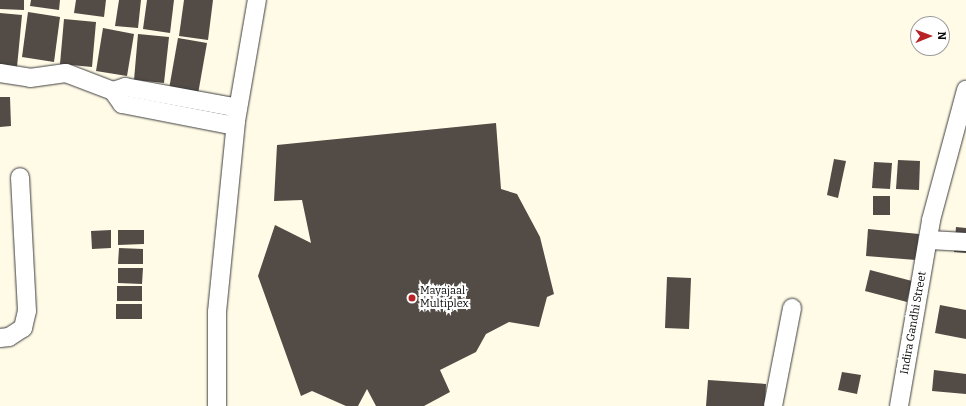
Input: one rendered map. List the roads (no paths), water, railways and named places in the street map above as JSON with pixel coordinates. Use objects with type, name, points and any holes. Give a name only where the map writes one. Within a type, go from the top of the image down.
[{"type":"street","points":[[217,406],[217,312],[237,117],[257,0]]},
{"type":"street","points":[[0,73],[30,78],[66,73],[113,91],[122,104],[237,117]]},
{"type":"street","name":"Indira Gandhi Street","points":[[899,406],[938,188],[966,90]]},
{"type":"street","points":[[0,338],[9,337],[23,328],[27,312],[20,177]]},
{"type":"street","points":[[929,240],[966,242]]},
{"type":"street","points":[[774,406],[792,308]]},
{"type":"place","name":"Mayajaal Multiplex","points":[[412,298]]}]
